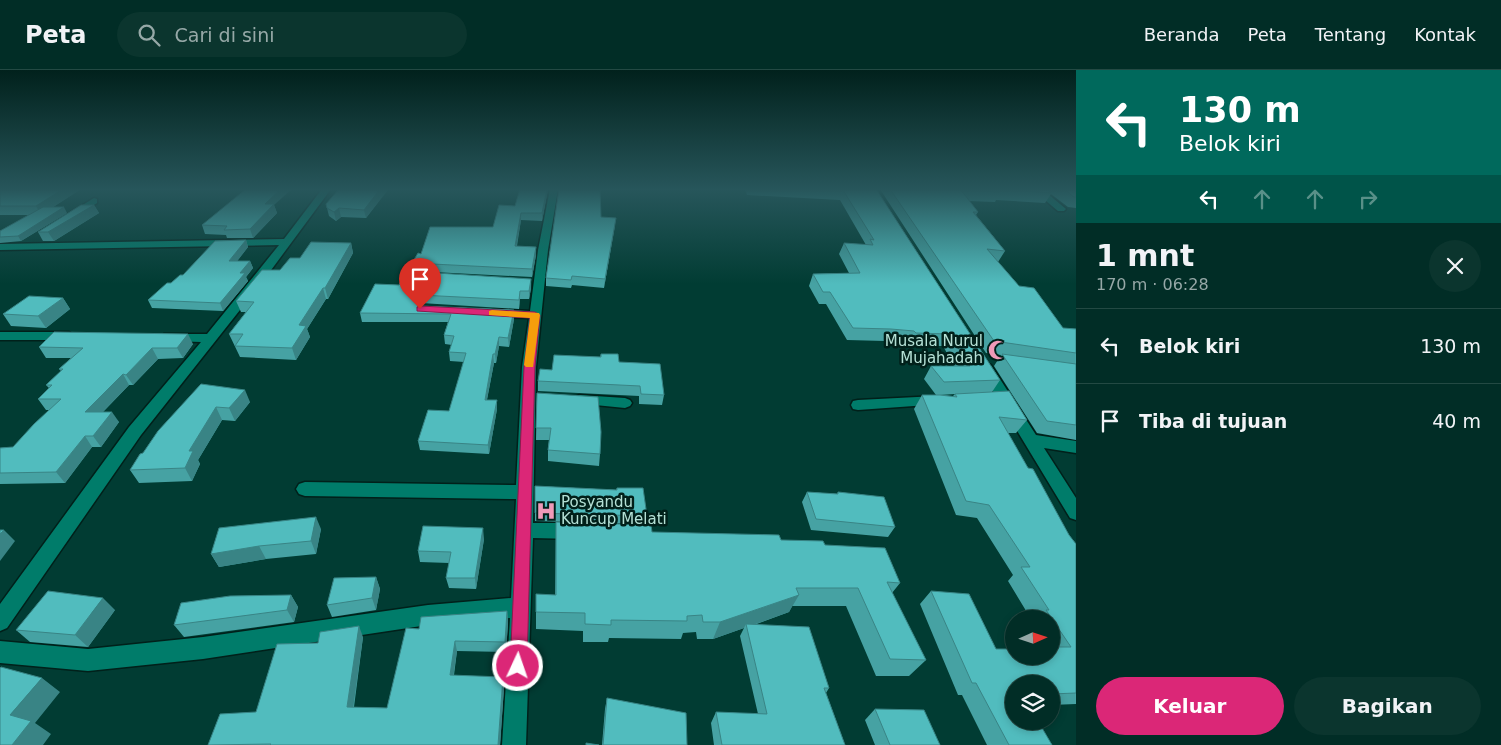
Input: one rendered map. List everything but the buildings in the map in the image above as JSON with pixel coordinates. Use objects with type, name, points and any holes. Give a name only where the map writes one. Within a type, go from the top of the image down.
[{"type":"street","points":[[0,621],[135,431],[302,220]]},
{"type":"street","points":[[514,745],[526,492],[533,397],[529,367],[535,315],[534,283],[547,220]]},
{"type":"street","points":[[24,247],[40,237]]},
{"type":"street","points":[[0,247],[285,242]]},
{"type":"street","points":[[480,312],[535,315]]},
{"type":"street","points":[[0,336],[86,336]]},
{"type":"street","points":[[153,337],[210,338]]},
{"type":"street","points":[[999,361],[980,358],[1076,513]]},
{"type":"street","points":[[984,399],[1004,398]]},
{"type":"street","points":[[567,399],[626,403]]},
{"type":"street","points":[[858,405],[954,401]]},
{"type":"street","points":[[1030,440],[1076,447]]},
{"type":"street","points":[[305,489],[526,492]]},
{"type":"street","points":[[524,530],[592,532]]},
{"type":"street","points":[[0,652],[88,660],[203,648],[428,615],[522,607]]},
{"type":"slow traffic","points":[[492,313],[535,315],[530,365]]},
{"type":"place","name":"Musala Nurul Mujahadah","points":[[998,350]]},
{"type":"place","name":"Posyandu Kuncup Melati","points":[[546,511]]},
{"type":"route","points":[[420,309],[535,315],[529,367],[522,607],[518,666]]}]
